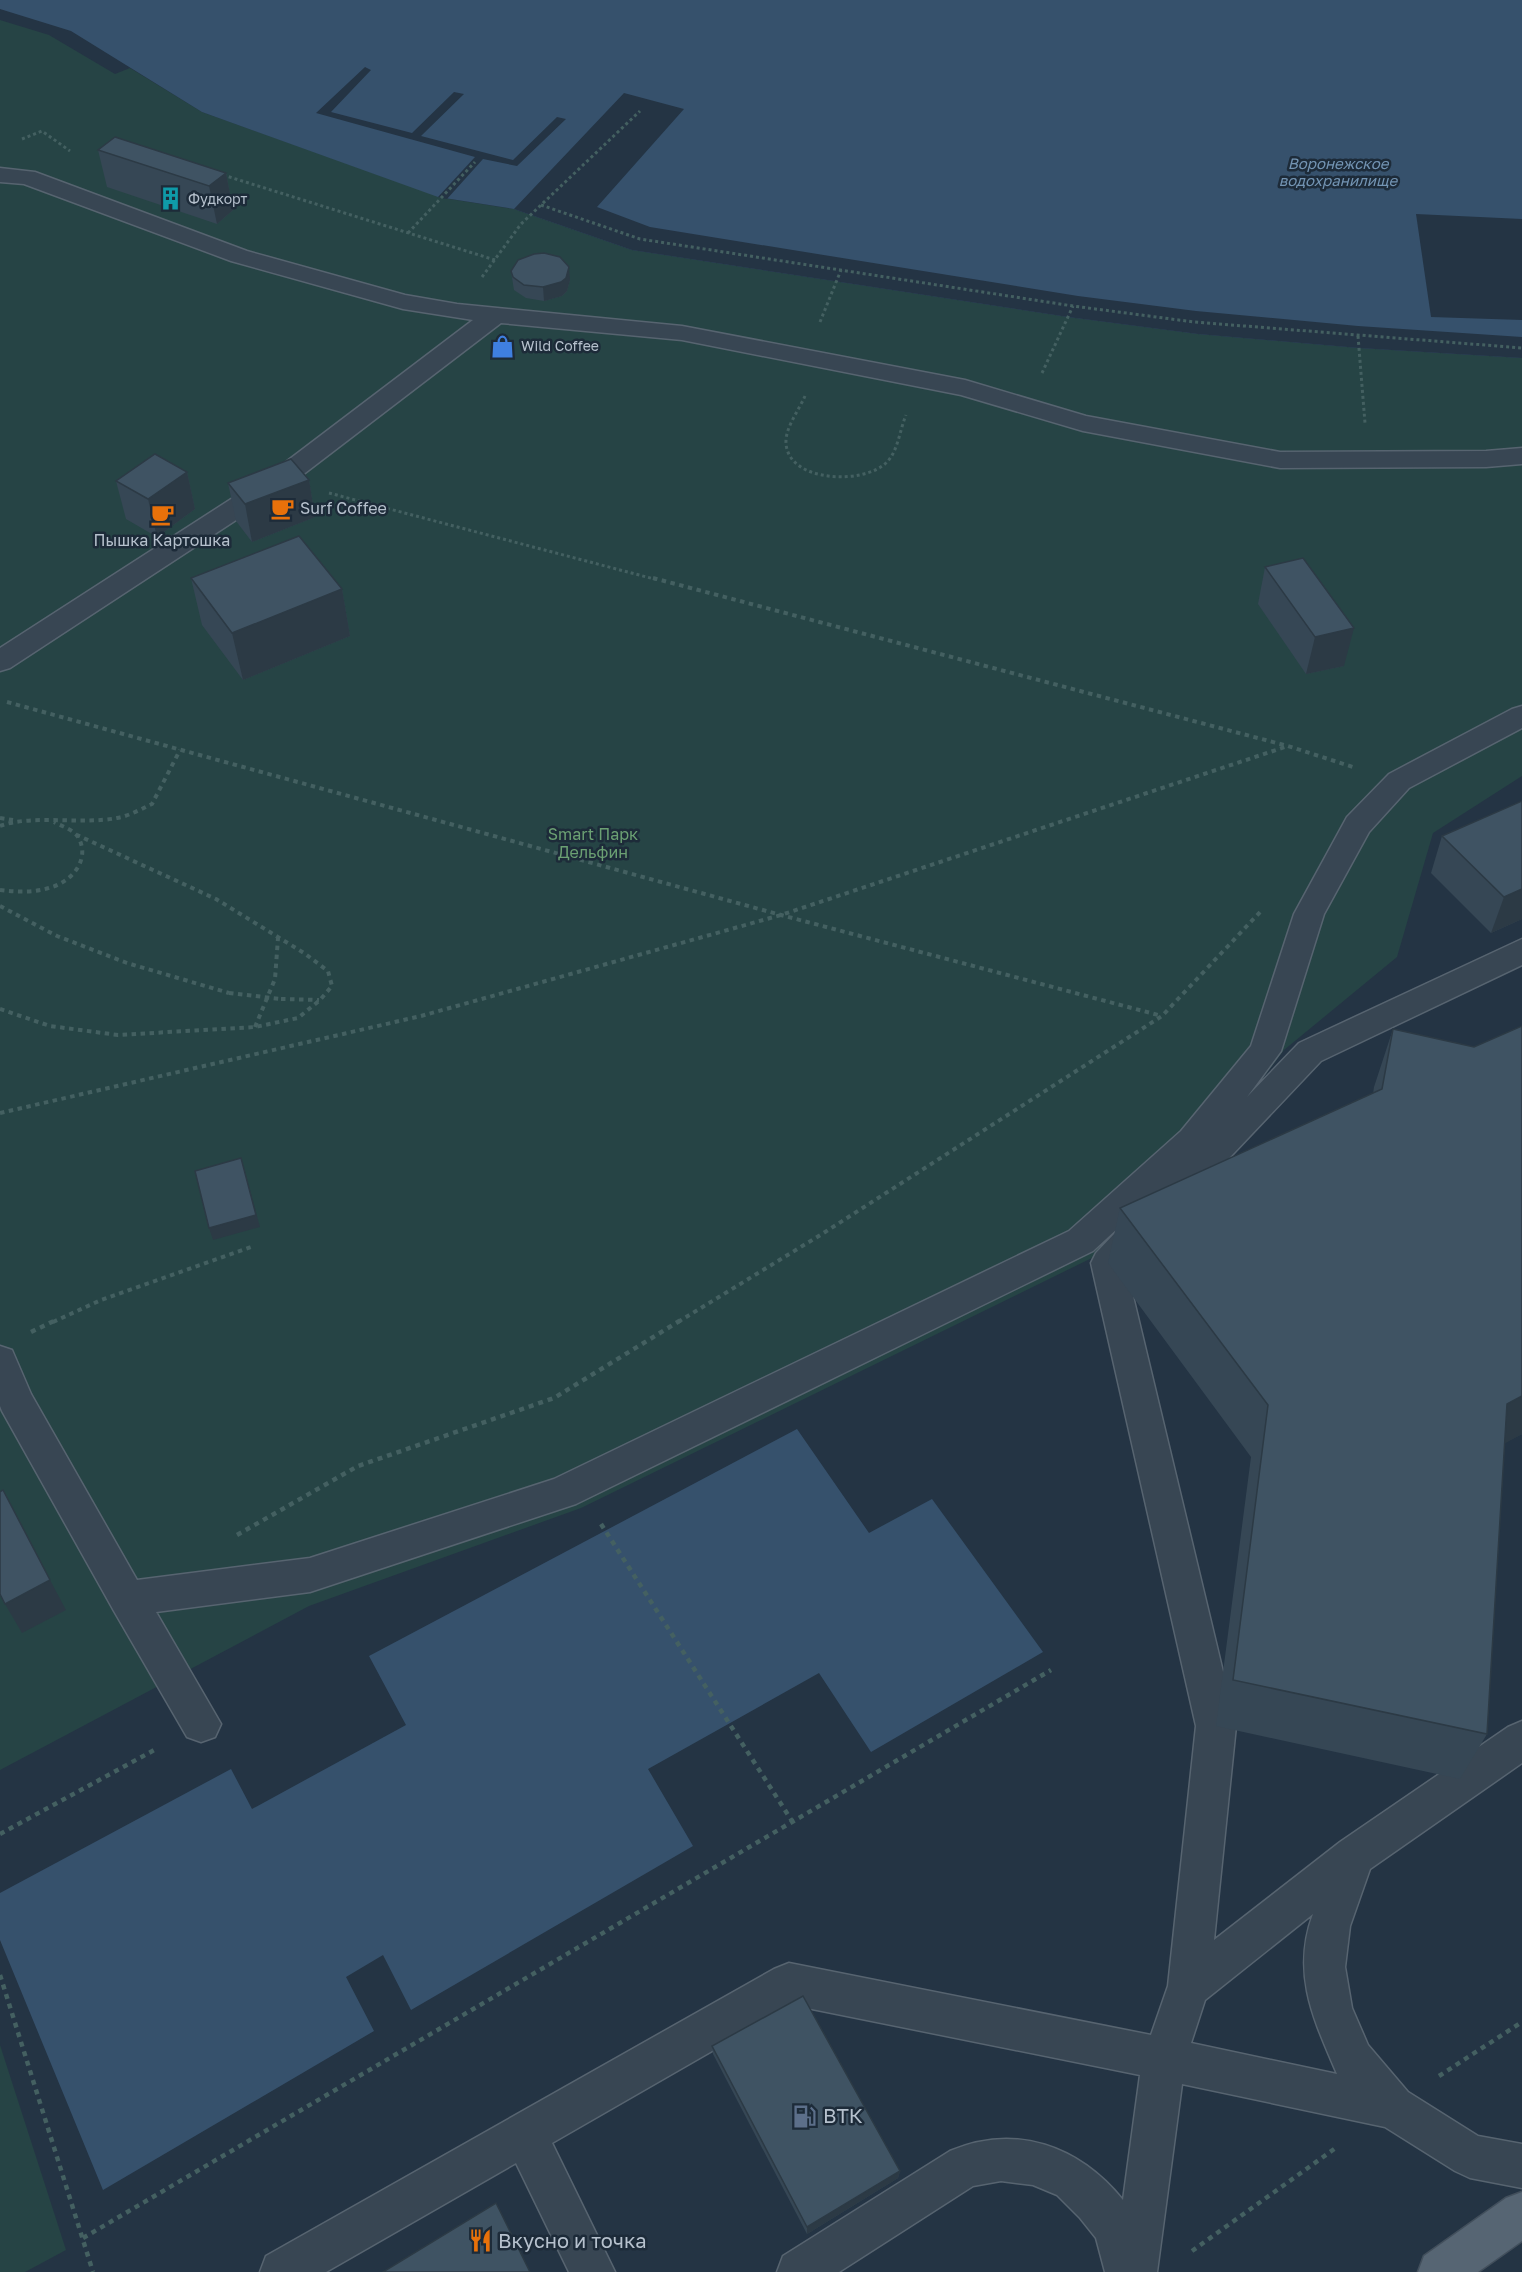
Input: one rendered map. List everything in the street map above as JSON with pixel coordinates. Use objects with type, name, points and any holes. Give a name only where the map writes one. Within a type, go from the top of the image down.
[{"type":"main road","points":[[1440,2272],[1522,2214]]},
{"type":"lane","points":[[0,175],[27,177],[239,256],[403,302],[457,311],[682,333],[942,383],[1083,423],[1280,460],[1486,459],[1522,456]]},
{"type":"lane","points":[[0,661],[279,480],[495,315]]},
{"type":"lane","points":[[127,1599],[310,1575],[563,1492],[1081,1241],[1193,1140],[1265,1051],[1309,914],[1358,825],[1399,781],[1522,716]]},
{"type":"lane","points":[[1135,2272],[1164,2059],[1189,1986],[1216,1726],[1108,1263],[1310,1052],[1522,951]]},
{"type":"lane","points":[[10,1348],[8,1403],[201,1724]]},
{"type":"lane","points":[[1189,1986],[1354,1856],[1522,1740]]},
{"type":"lane","points":[[1354,1856],[1329,1926],[1324,1967],[1331,2010],[1353,2060],[1393,2107],[1470,2156],[1522,2166]]},
{"type":"lane","points":[[282,2272],[789,1984],[1393,2107]]},
{"type":"lane","points":[[524,2134],[593,2272]]},
{"type":"lane","points":[[799,2272],[916,2195],[965,2166],[1001,2159],[1035,2163],[1072,2180],[1096,2202],[1116,2227],[1127,2272]]},
{"type":"path","points":[[457,311],[521,224],[640,111]]},
{"type":"path","points":[[21,139],[42,131],[71,151]]},
{"type":"path","points":[[408,233],[475,162]]},
{"type":"path","points":[[219,174],[495,260]]},
{"type":"path","points":[[541,205],[640,239],[1073,306],[1194,322],[1522,348]]},
{"type":"path","points":[[841,270],[806,357],[813,379],[785,442],[789,457],[806,469],[831,477],[859,477],[876,471],[889,460],[911,399],[942,383]]},
{"type":"path","points":[[1026,406],[1073,306]]},
{"type":"path","points":[[1358,336],[1367,460]]},
{"type":"path","points":[[279,480],[1288,746],[1399,781]]},
{"type":"path","points":[[0,700],[781,915],[1162,1016]]},
{"type":"path","points":[[0,1113],[421,1016],[781,915],[1288,746]]},
{"type":"path","points":[[0,818],[53,822],[118,818],[152,804],[180,750]]},
{"type":"path","points":[[0,826],[14,820]]},
{"type":"path","points":[[0,1009],[50,1026],[118,1035],[255,1027],[298,1018],[320,1000],[332,986],[328,971],[304,953],[216,899],[53,822]]},
{"type":"path","points":[[0,890],[21,893],[45,890],[62,883],[77,871],[83,852],[77,835]]},
{"type":"path","points":[[0,906],[57,936],[127,963],[230,993],[281,999],[320,1000]]},
{"type":"path","points":[[228,1541],[358,1466],[554,1398],[822,1234],[1162,1016],[1263,909]]},
{"type":"path","points":[[255,1027],[275,979],[278,938]]},
{"type":"path","points":[[10,1348],[100,1300],[254,1246]]},
{"type":"path","points":[[599,1521],[792,1821]]},
{"type":"path","points":[[83,2238],[1051,1670]]},
{"type":"path","points":[[0,1834],[201,1724]]},
{"type":"path","points":[[0,1975],[93,2272]]},
{"type":"green space","name":"Smart Парк Дельфин","points":[[0,20],[49,35],[115,74],[130,68],[202,112],[443,198],[514,209],[632,250],[1068,317],[1198,334],[1359,348],[1522,358],[1522,776],[1433,833],[1397,957],[1284,1050],[1209,1150],[1098,1255],[581,1508],[309,1606],[0,1770]]},
{"type":"green space","points":[[0,2045],[66,2250],[25,2272],[0,2272]]},
{"type":"water","name":"Воронежское водохранилище","points":[[0,0],[1522,0],[1522,358],[1359,348],[1198,334],[1068,317],[632,250],[514,209],[438,197],[202,112],[71,31],[0,9]]},
{"type":"water","points":[[797,1429],[869,1533],[932,1499],[1043,1652],[871,1752],[819,1673],[648,1769],[693,1846],[411,2010],[383,1955],[346,1977],[374,2031],[103,2190],[0,1940],[0,1893],[231,1769],[252,1809],[406,1725],[369,1656]]},
{"type":"pier","points":[[365,67],[371,70],[331,112],[412,133],[454,92],[464,94],[421,136],[513,160],[557,117],[566,119],[517,166],[483,159],[447,199],[438,197],[475,157],[316,113]]},
{"type":"pier","points":[[624,93],[684,109],[597,207],[650,227],[1078,296],[1196,311],[1358,326],[1522,337],[1522,358],[1359,348],[1198,334],[1068,317],[632,250],[514,209]]},
{"type":"pier","points":[[1416,214],[1522,219],[1522,320],[1431,317]]},
{"type":"building","points":[[115,137],[226,173],[209,186],[98,150]]},
{"type":"building","points":[[544,253],[560,257],[569,267],[566,278],[561,282],[543,287],[524,285],[513,277],[511,271],[518,260]]},
{"type":"building","points":[[155,454],[187,472],[148,499],[116,481]]},
{"type":"building","points":[[291,459],[309,480],[245,504],[228,483]]},
{"type":"building","points":[[299,536],[342,589],[232,633],[191,578]]},
{"type":"building","points":[[1303,558],[1354,628],[1315,637],[1265,567]]},
{"type":"building","points":[[1522,801],[1522,889],[1504,897],[1442,836]]},
{"type":"building","points":[[1522,1026],[1522,1396],[1507,1404],[1487,1734],[1233,1680],[1268,1405],[1120,1208],[1382,1089],[1393,1029],[1474,1047]]},
{"type":"building","points":[[241,1158],[256,1215],[209,1228],[195,1171]]},
{"type":"building","points":[[3,1490],[50,1580],[5,1604],[0,1594],[0,1492]]},
{"type":"building","name":"ВТК","points":[[803,1996],[900,2171],[807,2227],[712,2046]]},
{"type":"building","name":"Вкусно и точка","points":[[496,2203],[530,2272],[383,2272]]},
{"type":"place","name":"Фудкорт","points":[[170,199]]},
{"type":"place","name":"Wild Coffee","points":[[503,346]]},
{"type":"place","name":"Surf Coffee","points":[[282,508]]},
{"type":"place","name":"Пышка Картошка","points":[[162,515]]},
{"type":"place","name":"ВТК","points":[[805,2116]]},
{"type":"place","name":"Вкусно и точка","points":[[480,2241]]}]
